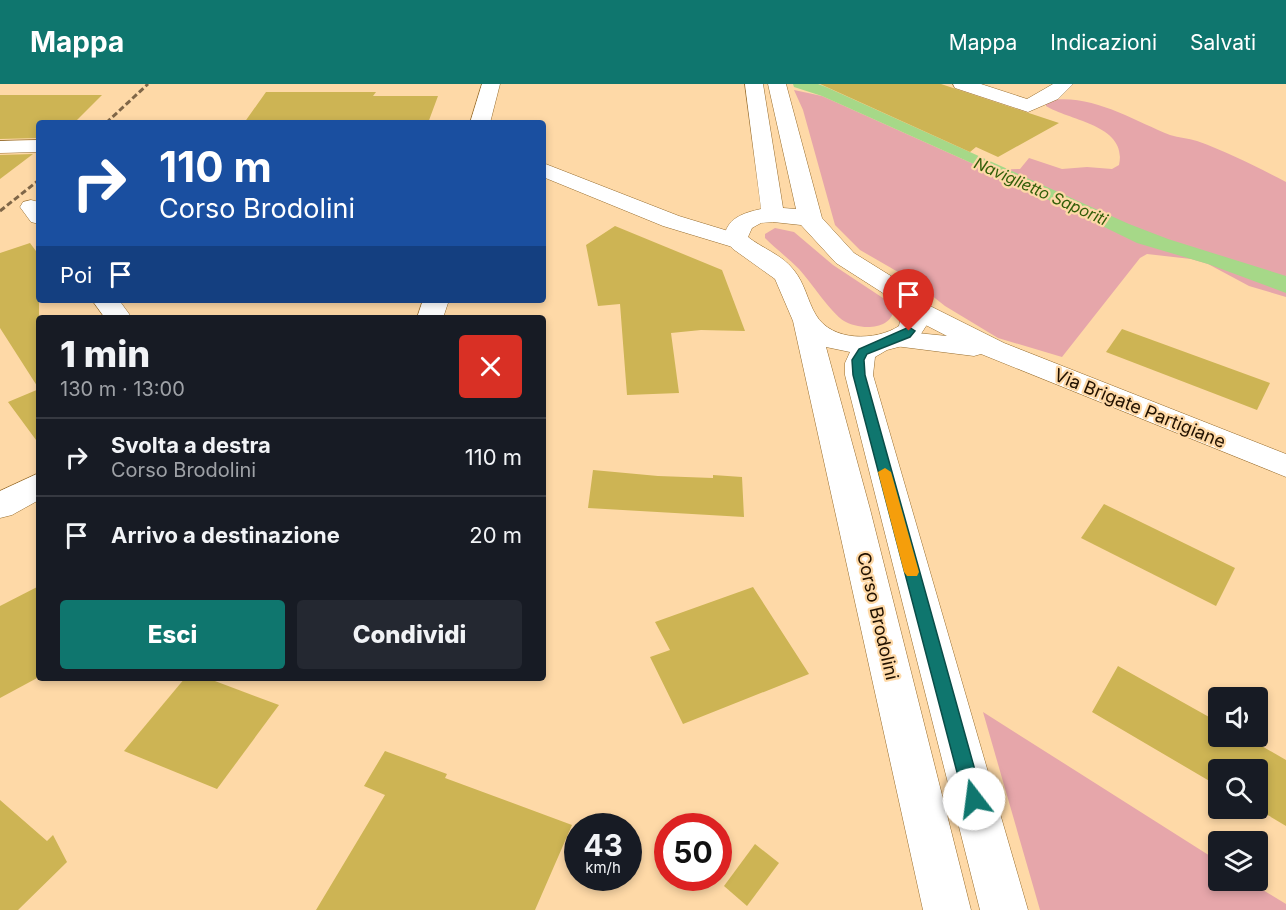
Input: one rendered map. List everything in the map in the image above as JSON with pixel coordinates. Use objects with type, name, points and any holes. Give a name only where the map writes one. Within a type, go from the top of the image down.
[{"type":"main road","points":[[472,84],[491,84],[481,120]]},
{"type":"main road","points":[[754,84],[773,215]]},
{"type":"main road","points":[[777,84],[811,222]]},
{"type":"main road","points":[[962,84],[1028,106],[1051,95],[1064,84]]},
{"type":"main road","points":[[0,147],[36,147]]},
{"type":"main road","name":"Corso Brodolini","points":[[546,169],[671,221],[740,233],[783,273],[795,290],[806,322],[853,509],[947,910]]},
{"type":"main road","points":[[740,233],[759,216],[794,215],[811,222],[843,256],[898,290],[915,309],[916,321],[906,335],[863,351],[858,360],[859,375],[1004,910]]},
{"type":"main road","points":[[107,303],[117,315]]},
{"type":"main road","name":"Via Brigate Partigiane","points":[[915,309],[994,349],[1286,466]]},
{"type":"main road","points":[[806,322],[838,342],[867,345],[889,341]]},
{"type":"main road","name":"Via Brigate Partigiane","points":[[889,341],[994,349]]},
{"type":"main road","points":[[0,506],[36,487]]},
{"type":"shaded area","points":[[794,90],[822,96],[987,170],[1020,169],[1029,158],[1062,169],[1087,167],[1112,169],[1119,165],[1119,152],[1115,141],[1106,133],[1095,126],[1046,106],[1046,101],[1062,99],[1095,104],[1170,135],[1197,141],[1220,150],[1286,182],[1286,297],[1249,286],[1208,264],[1191,259],[1147,254],[1140,258],[1062,357],[998,338],[945,306],[912,280],[860,250],[835,225],[803,110]]},
{"type":"shaded area","points":[[775,228],[794,232],[833,265],[889,302],[894,309],[892,316],[881,325],[874,327],[858,326],[844,321],[799,269],[765,238],[765,234]]},
{"type":"shaded area","points":[[983,712],[1208,855],[1208,891],[1265,891],[1286,904],[1286,910],[1040,910]]},
{"type":"water","name":"Naviglietto Saporiti","points":[[793,84],[818,84],[826,87],[1129,224],[1168,239],[1286,276],[1286,293],[1208,264],[1137,243],[987,170],[822,96],[794,87]]},
{"type":"building","points":[[820,84],[941,84],[1059,123],[998,157],[976,147],[970,152]]},
{"type":"building","points":[[266,92],[376,92],[373,96],[438,96],[429,120],[246,120]]},
{"type":"building","points":[[0,95],[102,95],[77,120],[36,120],[36,138],[0,139]]},
{"type":"building","points":[[33,154],[0,179],[0,155]]},
{"type":"building","points":[[615,226],[722,270],[745,331],[701,330],[671,333],[679,393],[627,395],[620,304],[598,306],[586,245]]},
{"type":"building","points":[[30,243],[36,251],[36,303],[39,303],[39,315],[36,315],[36,384],[0,328],[0,253]]},
{"type":"building","points":[[1122,329],[1270,383],[1257,410],[1106,352]]},
{"type":"building","points":[[36,390],[36,440],[8,402]]},
{"type":"building","points":[[593,470],[658,476],[742,477],[744,517],[588,508]]},
{"type":"building","points":[[1104,504],[1235,568],[1216,606],[1081,538]]},
{"type":"building","points":[[753,587],[809,674],[683,724],[650,657],[670,650],[655,622]]},
{"type":"building","points":[[36,588],[36,679],[0,698],[0,606]]},
{"type":"building","points":[[1118,666],[1208,716],[1208,747],[1263,747],[1286,760],[1286,826],[1268,815],[1268,759],[1208,759],[1208,780],[1092,712]]},
{"type":"building","points":[[182,681],[215,681],[279,705],[217,789],[124,751]]},
{"type":"building","points":[[385,751],[447,774],[445,778],[564,822],[564,843],[535,910],[316,910],[385,795],[364,786]]},
{"type":"building","points":[[0,800],[47,841],[53,835],[67,862],[18,910],[0,910]]},
{"type":"building","points":[[755,844],[779,863],[747,906],[730,891],[732,891],[732,875]]},
{"type":"railway","points":[[109,120],[148,84]]},
{"type":"railway","points":[[0,211],[36,182]]},
{"type":"slow traffic","points":[[885,472],[912,572]]},
{"type":"route","points":[[909,331],[897,339],[880,343],[863,351],[858,360],[859,375],[974,799]]}]
